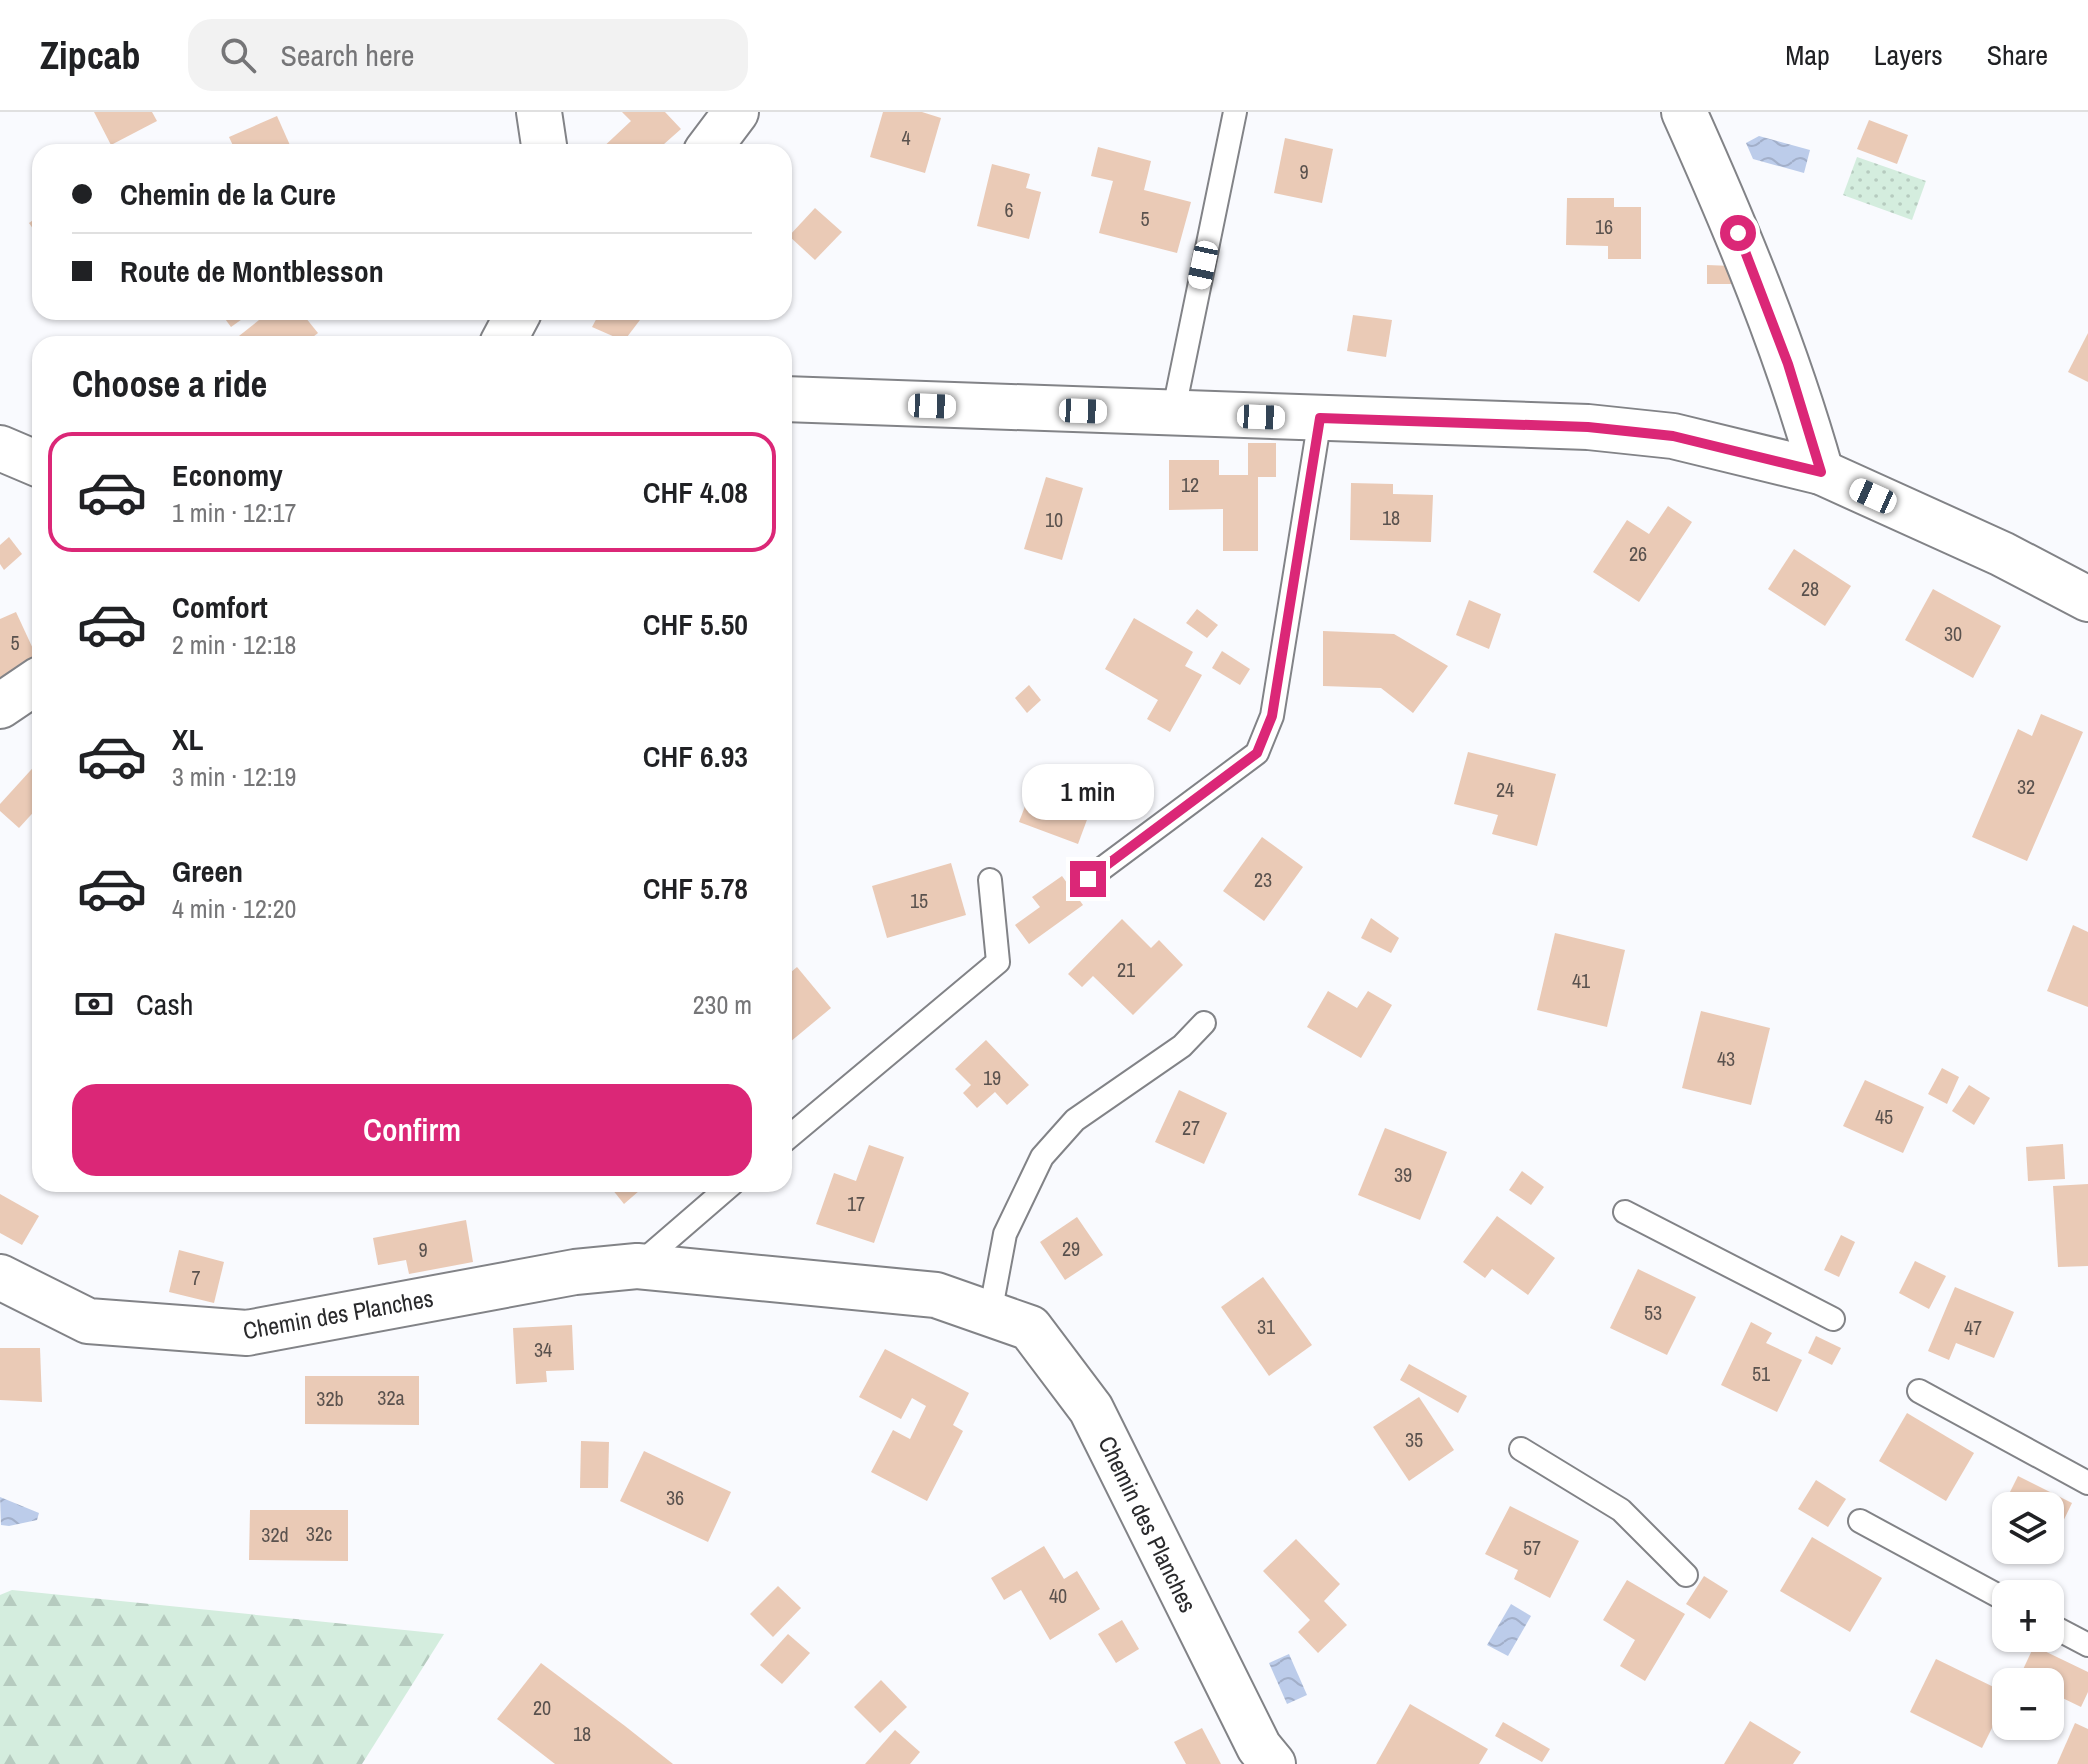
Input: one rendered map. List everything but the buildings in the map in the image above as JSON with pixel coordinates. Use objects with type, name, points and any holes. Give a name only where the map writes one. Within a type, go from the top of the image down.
[{"type":"street","points":[[539,112],[544,144]]},
{"type":"street","points":[[712,144],[736,112]]},
{"type":"street","points":[[1684,112],[1738,233],[1776,329],[1803,406],[1821,472]]},
{"type":"street","points":[[792,399],[1588,427],[1659,435],[1821,472],[2002,554],[2088,599]]},
{"type":"street","points":[[0,448],[32,462]]},
{"type":"street","points":[[0,706],[32,684]]},
{"type":"street","name":"Chemin des Planches","points":[[0,1277],[88,1321],[247,1333],[575,1272],[637,1266],[936,1295],[1030,1328],[1091,1409],[1259,1747],[1273,1764]]},
{"type":"lane","points":[[1173,414],[1235,112]]},
{"type":"lane","points":[[1088,879],[1257,753],[1272,716],[1320,418]]},
{"type":"lane","points":[[792,1134],[998,962],[990,880]]},
{"type":"lane","points":[[990,1314],[1005,1234],[1042,1157],[1075,1120],[1182,1046],[1204,1023]]},
{"type":"lane","points":[[637,1266],[723,1192]]},
{"type":"lane","points":[[1625,1212],[1833,1319]]},
{"type":"lane","points":[[1919,1391],[2088,1483]]},
{"type":"lane","points":[[1521,1449],[1621,1510],[1686,1575]]},
{"type":"lane","points":[[1860,1521],[1992,1592]]},
{"type":"lane","points":[[2064,1632],[2088,1645]]},
{"type":"green space","points":[[1857,157],[1926,181],[1912,220],[1843,195]]},
{"type":"green space","points":[[12,1590],[444,1634],[362,1764],[0,1764],[0,1595]]},
{"type":"water","points":[[1759,136],[1810,150],[1804,173],[1753,159],[1746,143]]},
{"type":"water","points":[[0,1497],[39,1513],[37,1520],[1,1525]]},
{"type":"water","points":[[1511,1604],[1531,1616],[1508,1656],[1487,1645]]},
{"type":"water","points":[[1289,1654],[1307,1695],[1287,1704],[1269,1663]]},
{"type":"route","points":[[1088,879],[1257,753],[1272,716],[1320,418],[1588,427],[1673,436],[1821,472],[1803,406],[1738,233]]}]
